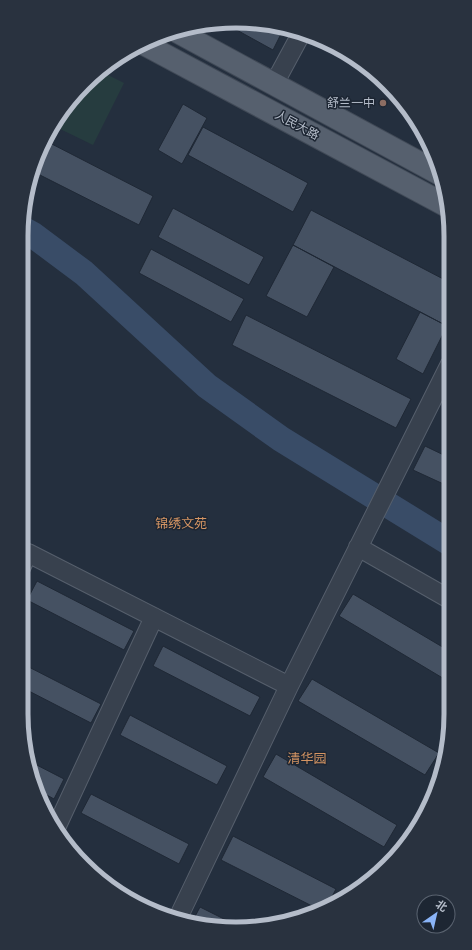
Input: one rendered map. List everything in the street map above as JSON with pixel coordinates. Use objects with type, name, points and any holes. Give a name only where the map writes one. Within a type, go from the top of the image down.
[{"type":"main road","name":"人民大路","points":[[183,35],[433,170]]},
{"type":"main road","name":"人民大路","points":[[149,47],[441,203]]},
{"type":"street","points":[[274,84],[299,38]]},
{"type":"street","points":[[180,914],[289,686],[444,376]]},
{"type":"street","points":[[358,547],[444,596]]},
{"type":"street","points":[[28,559],[154,617],[289,686]]},
{"type":"street","points":[[59,822],[154,617]]},
{"type":"green space","points":[[106,74],[124,83],[93,145],[58,128],[71,109],[89,89]]},
{"type":"building","points":[[233,28],[250,28],[281,33],[273,50]]},
{"type":"building","points":[[183,104],[207,118],[182,164],[158,150]]},
{"type":"building","points":[[203,127],[308,183],[293,212],[188,155]]},
{"type":"building","points":[[50,143],[153,196],[139,225],[38,174]]},
{"type":"building","points":[[173,208],[264,257],[249,285],[158,237]]},
{"type":"building","points":[[311,210],[444,279],[444,324],[293,245]]},
{"type":"building","points":[[293,245],[334,267],[307,317],[266,296]]},
{"type":"building","points":[[151,249],[244,299],[231,322],[139,273]]},
{"type":"building","points":[[420,312],[444,324],[444,332],[423,374],[396,359]]},
{"type":"building","points":[[246,315],[411,399],[396,428],[232,345]]},
{"type":"building","points":[[425,446],[444,455],[444,484],[413,470]]},
{"type":"building","points":[[37,581],[134,631],[124,650],[28,601]]},
{"type":"building","points":[[353,594],[444,648],[444,679],[339,616]]},
{"type":"building","points":[[163,646],[260,697],[250,716],[153,666]]},
{"type":"building","points":[[28,667],[101,704],[91,723],[28,691]]},
{"type":"building","points":[[312,679],[439,753],[425,775],[298,701]]},
{"type":"building","points":[[130,715],[227,766],[217,785],[120,735]]},
{"type":"building","points":[[276,754],[397,825],[384,847],[263,777]]},
{"type":"building","points":[[34,764],[64,779],[54,799],[44,793]]},
{"type":"building","points":[[91,794],[189,844],[179,864],[81,813]]},
{"type":"building","points":[[233,836],[336,889],[330,900],[314,907],[221,860]]},
{"type":"building","points":[[122,888],[159,907],[144,901]]},
{"type":"building","points":[[200,907],[230,922],[222,922],[194,918]]},
{"type":"waterway","points":[[28,232],[84,273],[207,386],[281,439],[444,539]]},
{"type":"place","name":"舒兰一中","points":[[383,103]]},
{"type":"district","name":"锦绣文苑","points":[[181,523]]},
{"type":"district","name":"清华园","points":[[307,758]]}]
